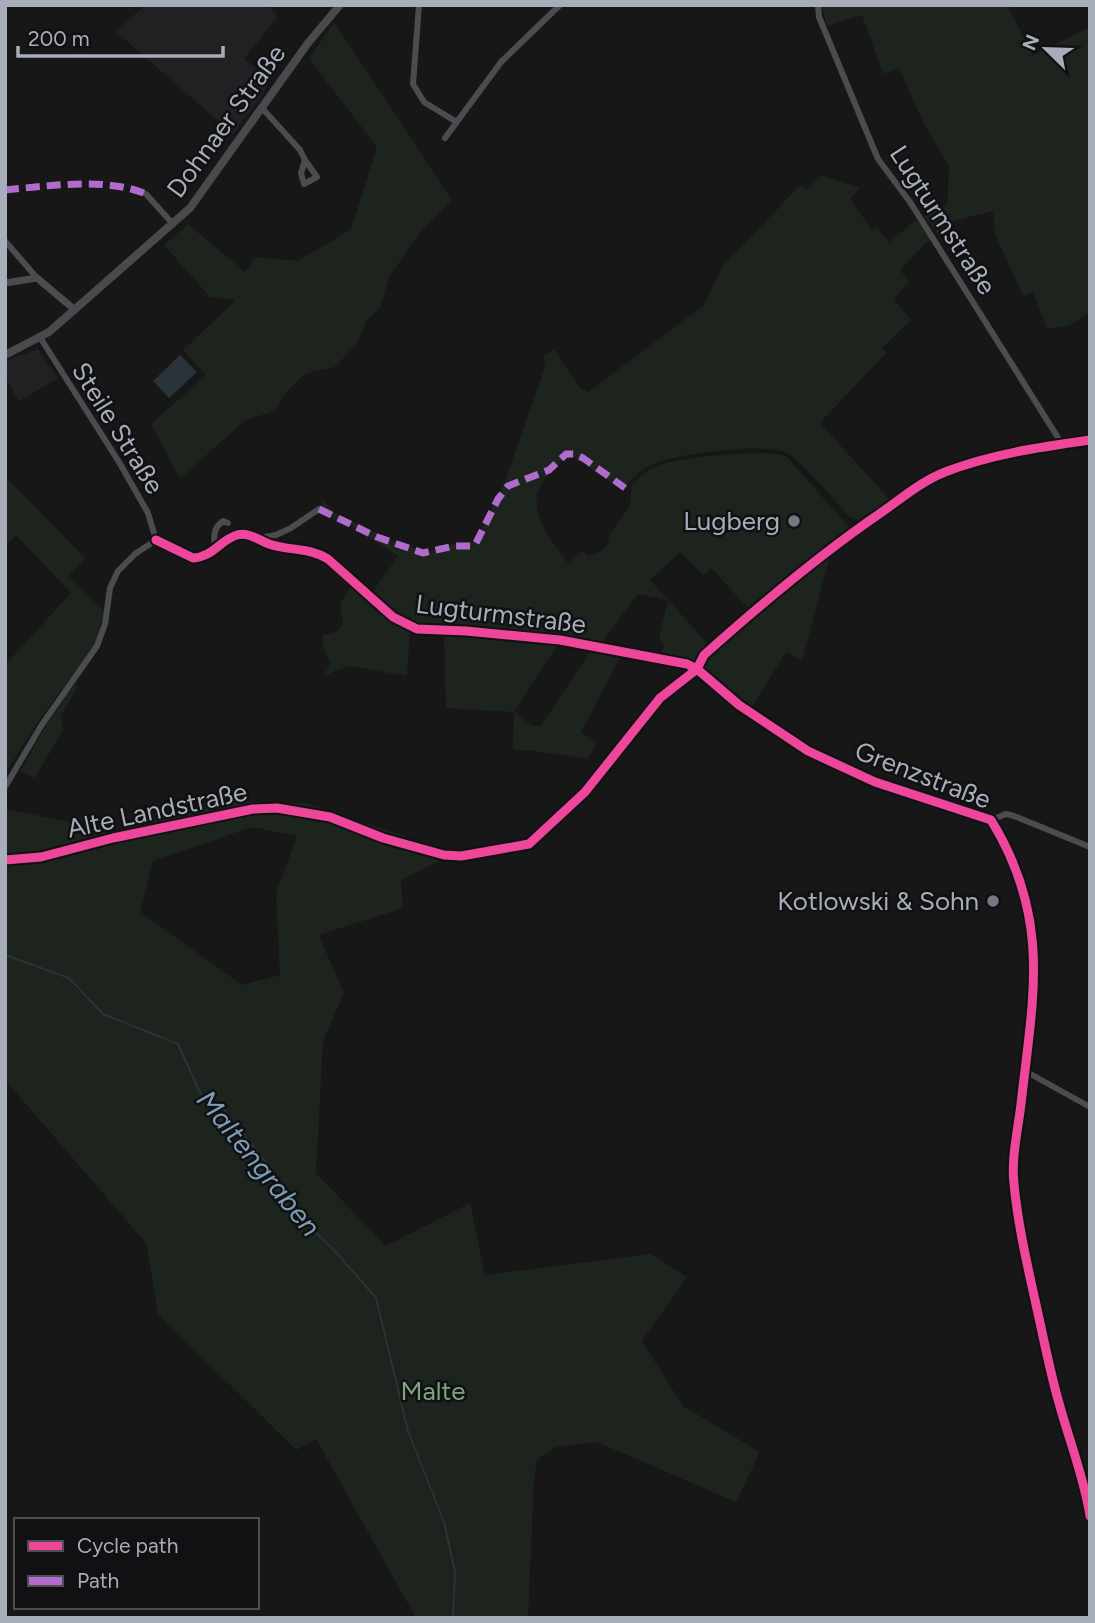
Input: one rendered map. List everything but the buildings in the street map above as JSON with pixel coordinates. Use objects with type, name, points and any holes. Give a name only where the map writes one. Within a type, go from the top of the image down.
[{"type":"main road","name":"Dohnaer Straße","points":[[5,355],[41,339],[173,224],[201,194],[308,43],[340,5]]},
{"type":"street","points":[[419,5],[413,84],[424,102],[455,121]]},
{"type":"street","points":[[445,138],[501,62],[560,5]]},
{"type":"street","name":"Lugturmstraße","points":[[818,5],[819,17],[878,159],[910,202],[1062,444]]},
{"type":"street","points":[[262,108],[300,150],[305,160]]},
{"type":"street","points":[[146,194],[173,224]]},
{"type":"street","points":[[5,241],[37,278],[75,310]]},
{"type":"street","points":[[5,283],[37,278]]},
{"type":"street","name":"Steile Straße","points":[[41,339],[120,462],[148,513],[156,541]]},
{"type":"street","name":"Alte Landstraße","points":[[5,860],[41,857],[113,838],[253,809],[271,808],[330,817],[383,838],[443,855],[461,856],[530,844],[585,792],[660,698],[696,669],[704,655],[778,590],[858,528],[922,484],[962,466],[1017,451],[1090,440]]},
{"type":"street","points":[[259,538],[286,531],[319,509]]},
{"type":"street","points":[[5,787],[41,726],[97,646],[105,624],[110,588],[118,570],[135,554],[156,541],[193,558],[203,557],[215,550],[214,534],[219,525],[228,523]]},
{"type":"street","name":"Lugturmstraße","points":[[215,550],[242,534],[270,544],[305,549],[322,555],[393,617],[417,629],[560,640],[687,664],[696,669]]},
{"type":"street","name":"Grenzstraße","points":[[696,669],[740,705],[808,751],[875,782],[991,820],[1004,840],[1018,873],[1030,914],[1034,945],[1034,989],[1025,1071],[1090,1107]]},
{"type":"street","points":[[991,820],[1006,814],[1014,816],[1090,847]]},
{"type":"shaded area","points":[[146,5],[267,5],[278,16],[244,59],[270,80],[263,94],[233,134],[115,31]]},
{"type":"shaded area","points":[[38,349],[58,378],[19,402],[5,377],[5,361]]},
{"type":"shaded area","points":[[180,355],[197,372],[169,398],[153,381]]},
{"type":"green space","points":[[821,5],[1007,5],[1033,55],[1090,27],[1090,312],[1068,326],[1047,329],[1033,292],[1023,296],[995,234],[993,211],[954,221],[939,236],[924,216],[947,206],[949,167],[921,118],[899,68],[883,74],[862,15],[827,26]]},
{"type":"green space","points":[[334,22],[452,200],[422,230],[389,277],[380,308],[367,320],[356,345],[335,367],[307,373],[286,393],[274,411],[244,421],[180,479],[151,424],[206,375],[183,350],[236,300],[210,297],[164,245],[188,224],[245,272],[255,257],[298,261],[351,229],[377,147],[309,59]]},
{"type":"green space","points":[[820,175],[860,188],[850,199],[872,230],[876,227],[889,242],[917,219],[931,238],[900,270],[909,281],[894,299],[911,320],[882,348],[886,353],[820,423],[891,501],[863,522],[851,518],[801,464],[787,453],[776,450],[722,450],[666,460],[646,468],[621,489],[573,456],[561,462],[542,483],[537,495],[537,507],[545,530],[568,563],[582,551],[588,556],[608,545],[610,542],[606,540],[630,505],[632,484],[644,473],[670,462],[703,457],[759,453],[786,456],[850,528],[849,534],[749,609],[711,568],[703,575],[680,552],[650,580],[709,645],[699,653],[694,665],[659,657],[665,645],[659,638],[668,600],[638,594],[599,646],[421,628],[399,619],[371,594],[398,556],[351,526],[323,514],[321,499],[336,514],[404,546],[431,551],[453,544],[474,543],[504,484],[545,367],[543,356],[554,349],[581,389],[588,392],[704,305],[722,267],[800,185],[806,189]]},
{"type":"green space","points":[[5,476],[85,558],[69,576],[104,611],[95,645],[37,723],[5,774],[5,665],[71,593],[16,535],[5,547]]},
{"type":"green space","points":[[830,555],[802,661],[786,652],[750,710],[703,669],[706,657],[780,592]]},
{"type":"green space","points":[[352,583],[410,629],[407,676],[348,666],[324,676],[330,664],[322,644],[323,635],[338,631],[343,623],[340,604]]},
{"type":"green space","points":[[444,632],[560,641],[514,712],[446,708]]},
{"type":"green space","points":[[593,648],[622,654],[581,732],[597,744],[587,759],[513,750],[514,712],[533,726],[541,726]]},
{"type":"green space","points":[[75,684],[78,686],[61,716],[63,730],[35,778],[20,772],[45,727]]},
{"type":"green space","name":"Malte","points":[[225,801],[307,803],[403,836],[439,861],[401,880],[403,908],[319,935],[344,993],[323,1041],[316,1173],[386,1246],[470,1203],[485,1275],[651,1254],[687,1277],[642,1341],[683,1406],[760,1452],[736,1502],[597,1442],[556,1447],[537,1460],[528,1618],[416,1618],[316,1439],[296,1450],[158,1314],[146,1243],[5,1080],[5,863],[45,853],[5,856],[5,809],[115,831]],"holes":[[[252,827],[297,836],[276,893],[280,975],[242,985],[140,912],[153,861]]]},
{"type":"waterway","name":"Maltengraben","points":[[5,955],[69,978],[103,1014],[178,1044],[203,1099],[223,1109],[268,1165],[286,1204],[334,1250],[376,1298],[408,1431],[444,1522],[455,1572],[453,1618]]},
{"type":"marked path","points":[[5,190],[95,184],[146,194]]},
{"type":"marked path","points":[[319,509],[377,537],[423,553],[454,546],[472,546],[508,486],[549,470],[566,454],[583,458],[625,488]]},
{"type":"cycle path","points":[[5,860],[41,857],[113,838],[253,809],[277,808],[330,817],[383,838],[444,855],[461,856],[529,844],[585,792],[660,698],[697,669],[704,655],[791,580],[859,528],[920,485],[945,472],[998,456],[1090,440]]},
{"type":"cycle path","points":[[156,540],[193,558],[206,555],[231,537],[241,534],[276,546],[321,555],[393,617],[417,629],[560,640],[687,664],[697,669],[739,705],[808,751],[875,782],[991,820],[1010,856],[1023,891],[1033,959],[1030,1028],[1014,1154],[1016,1200],[1050,1368],[1090,1516]]},
{"type":"place","name":"Lugberg","points":[[794,521]]},
{"type":"place","name":"Kotlowski & Sohn","points":[[993,901]]}]
